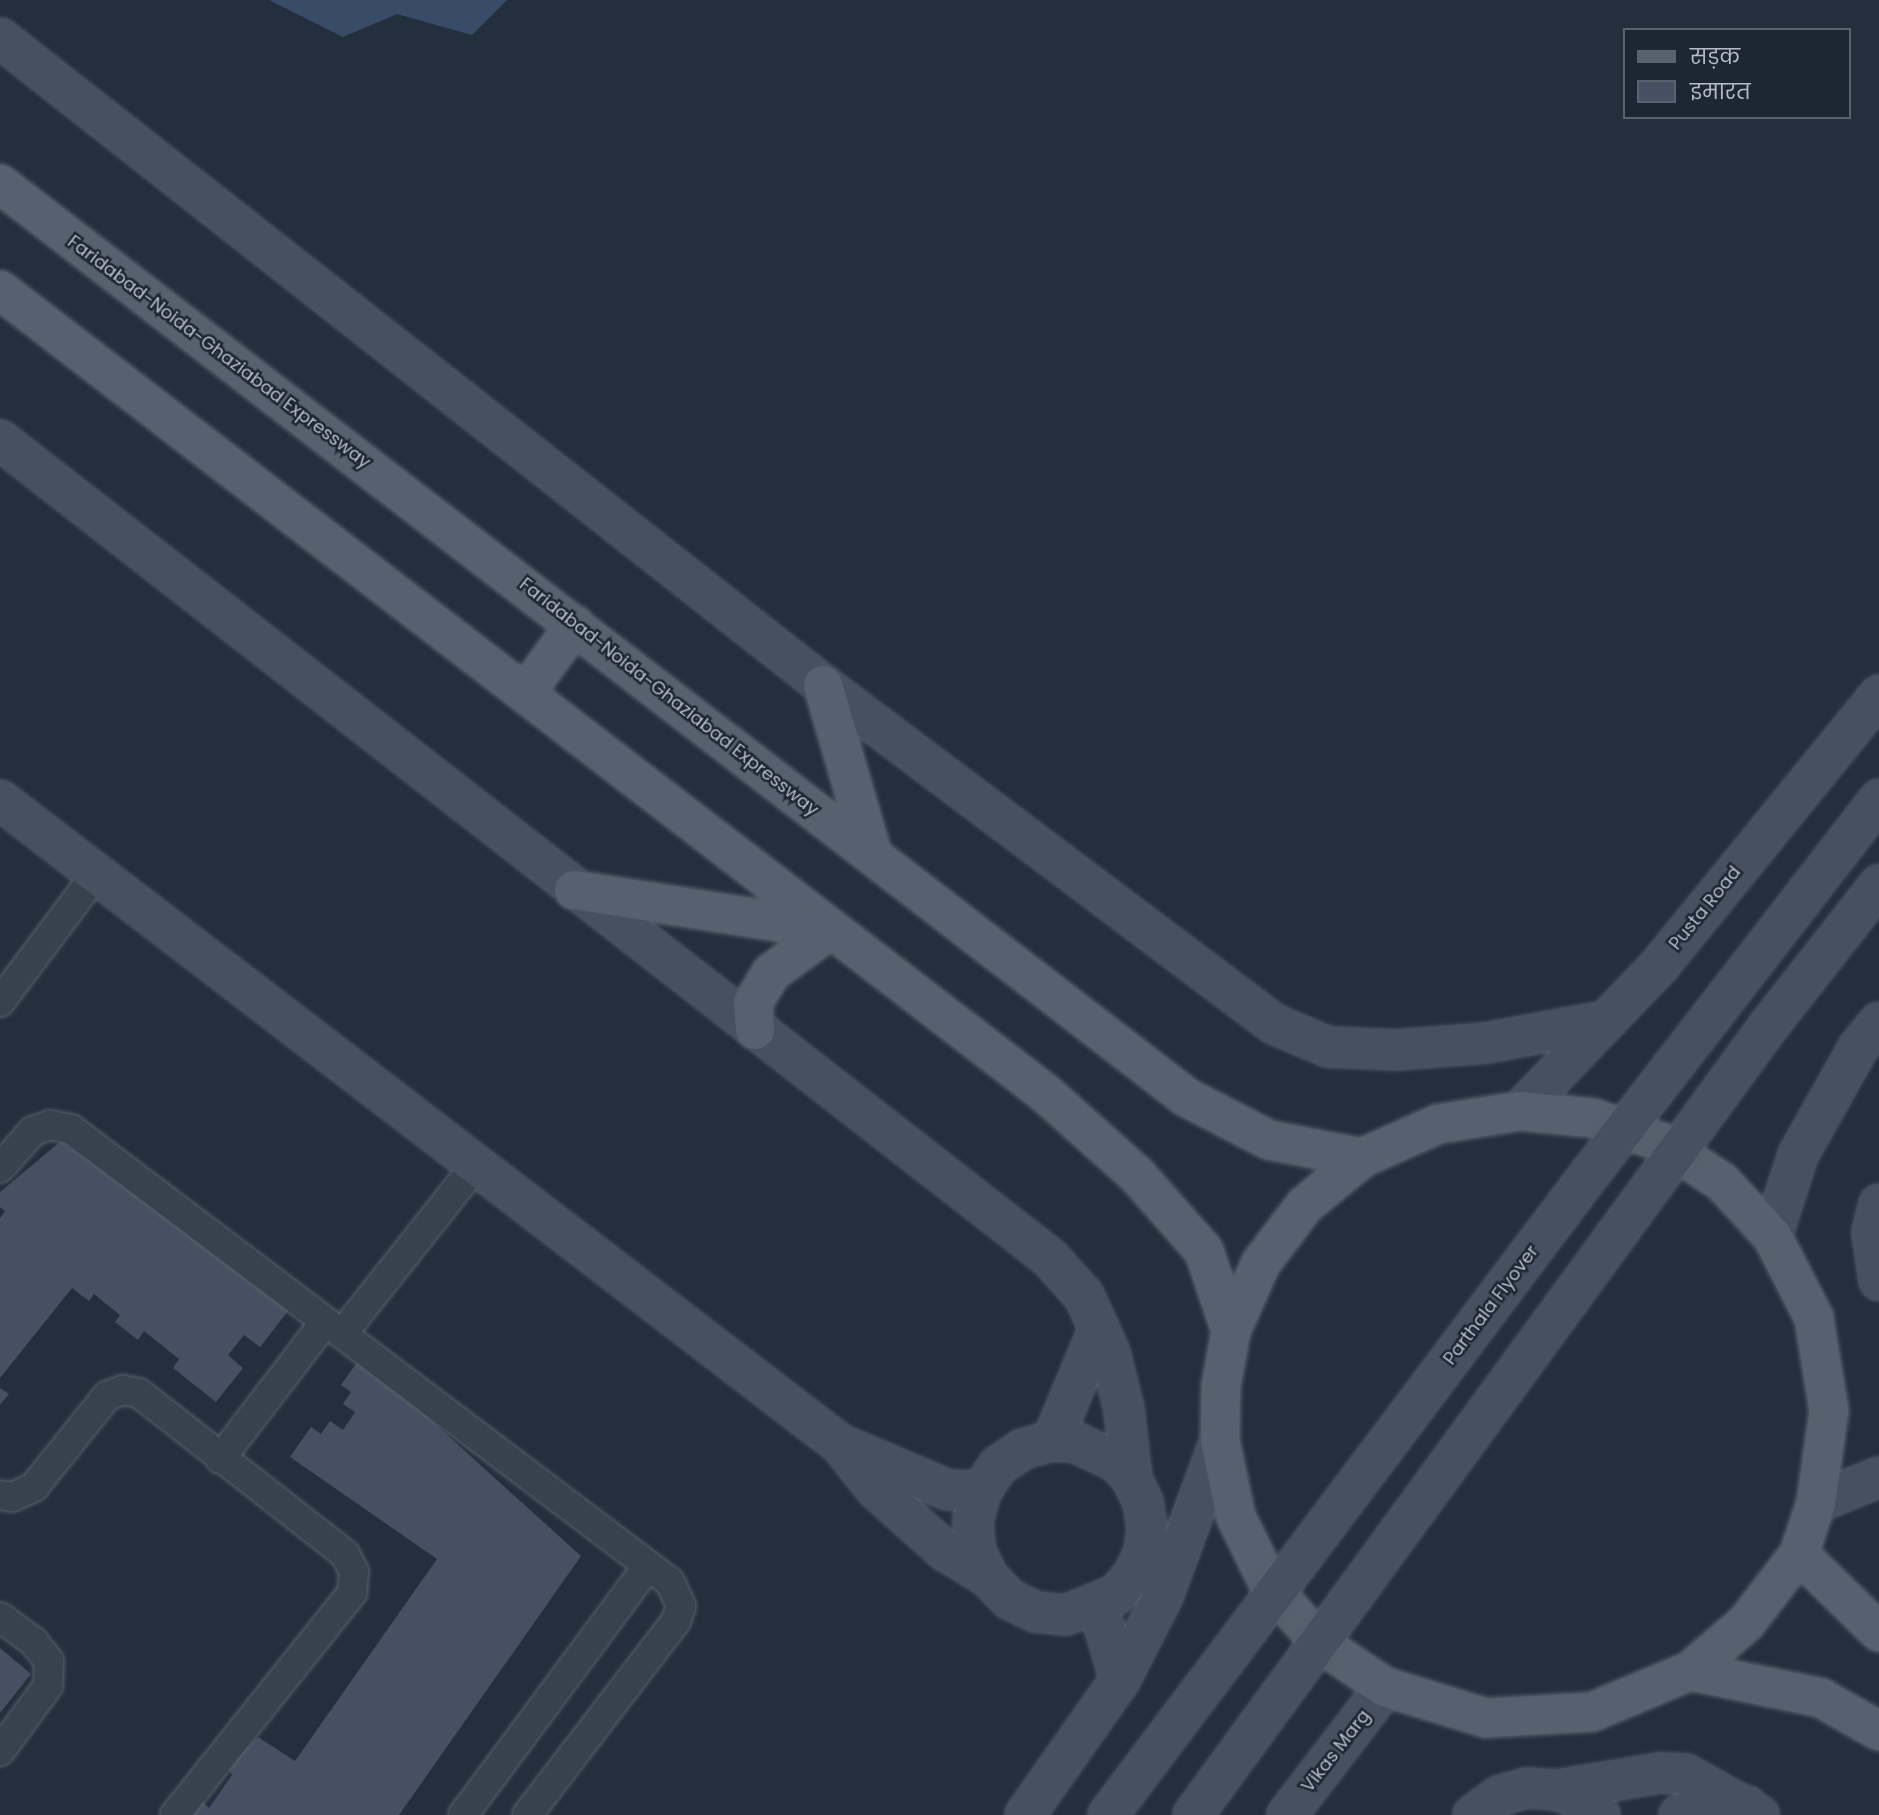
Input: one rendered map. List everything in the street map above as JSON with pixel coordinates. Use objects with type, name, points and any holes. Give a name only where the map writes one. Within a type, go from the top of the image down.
[{"type":"main road","name":"Faridabad-Noida-Ghaziabad Expressway","points":[[0,184],[1186,1097],[1269,1140],[1363,1158]]},
{"type":"main road","points":[[0,289],[1045,1093],[1137,1175],[1204,1251],[1231,1331]]},
{"type":"main road","points":[[526,692],[575,625]]},
{"type":"main road","points":[[823,685],[872,853]]},
{"type":"main road","points":[[574,890],[830,930]]},
{"type":"main road","points":[[755,1030],[753,1003],[771,973],[830,930]]},
{"type":"main road","points":[[1520,1111],[1593,1118],[1661,1142],[1722,1182],[1772,1236],[1814,1318],[1821,1358],[1829,1410],[1816,1503],[1799,1555],[1746,1623],[1690,1671],[1592,1712],[1486,1718],[1385,1687],[1321,1644],[1270,1586],[1236,1517],[1220,1441],[1221,1386],[1231,1331],[1261,1263],[1305,1205],[1363,1158],[1438,1124],[1520,1111]]},
{"type":"main road","points":[[1799,1555],[1879,1632]]},
{"type":"main road","points":[[1690,1671],[1821,1698],[1879,1731]]},
{"type":"street","points":[[0,38],[823,685],[1274,1024],[1328,1047],[1396,1050],[1486,1042],[1605,1021]]},
{"type":"street","points":[[0,440],[574,890],[1050,1258],[1083,1296],[1118,1377],[1147,1527],[1139,1564],[1117,1594],[1098,1605],[1066,1615],[1035,1612],[1009,1599],[988,1577],[944,1550],[874,1488],[840,1444],[0,800]]},
{"type":"street","name":"Pusta Road","points":[[1520,1111],[1658,966],[1879,695]]},
{"type":"street","name":"Parthala Flyover","points":[[1108,1815],[1568,1202],[1879,799]]},
{"type":"street","points":[[0,1002],[96,874]]},
{"type":"street","points":[[1193,1815],[1767,1028],[1879,885]]},
{"type":"street","points":[[1772,1236],[1798,1155],[1858,1048],[1879,1022]]},
{"type":"street","points":[[0,1168],[33,1131],[50,1125],[71,1129],[648,1566],[675,1591],[681,1606],[676,1620],[527,1815]]},
{"type":"street","points":[[220,1459],[476,1165]]},
{"type":"street","points":[[1879,1204],[1872,1232],[1879,1281]]},
{"type":"street","points":[[1052,1441],[1099,1328]]},
{"type":"street","points":[[0,1495],[12,1497],[34,1487],[107,1396],[122,1390],[139,1393],[220,1459],[345,1554],[354,1572],[352,1593],[175,1815]]},
{"type":"street","points":[[988,1577],[975,1550],[973,1520],[981,1491],[1006,1461],[1023,1449],[1052,1441],[1098,1449],[1138,1491]]},
{"type":"street","points":[[1025,1815],[1120,1680],[1163,1596],[1206,1486],[1220,1441]]},
{"type":"street","points":[[840,1444],[948,1489],[981,1491]]},
{"type":"street","points":[[1816,1503],[1879,1478]]},
{"type":"street","points":[[1138,1491],[1206,1486]]},
{"type":"street","points":[[463,1815],[648,1566]]},
{"type":"street","points":[[1098,1605],[1120,1680]]},
{"type":"street","points":[[0,1617],[34,1642],[49,1661],[48,1686],[0,1751]]},
{"type":"street","name":"Vikas Marg","points":[[1287,1815],[1385,1687]]},
{"type":"street","points":[[1473,1815],[1499,1796],[1527,1788],[1557,1790],[1660,1773],[1686,1774],[1753,1810]]},
{"type":"street","points":[[1557,1790],[1585,1802],[1600,1815]]},
{"type":"street","points":[[1679,1815],[1700,1806],[1753,1810]]},
{"type":"water","points":[[269,0],[507,0],[472,35],[397,14],[343,37]]},
{"type":"building","points":[[61,1141],[292,1306],[260,1347],[244,1335],[228,1355],[243,1368],[216,1402],[173,1368],[179,1359],[144,1331],[138,1340],[115,1322],[120,1315],[94,1294],[89,1301],[72,1288],[0,1378],[0,1218],[5,1211],[0,1207],[0,1192]]},
{"type":"building","points":[[361,1357],[581,1556],[399,1815],[189,1815],[201,1800],[209,1808],[232,1775],[228,1767],[258,1737],[295,1761],[437,1559],[290,1457],[311,1427],[321,1434],[330,1421],[343,1430],[355,1412],[343,1404],[351,1392],[341,1385]]},
{"type":"building","points":[[0,1388],[9,1394],[0,1405]]},
{"type":"building","points":[[0,1648],[31,1674],[0,1713]]}]
